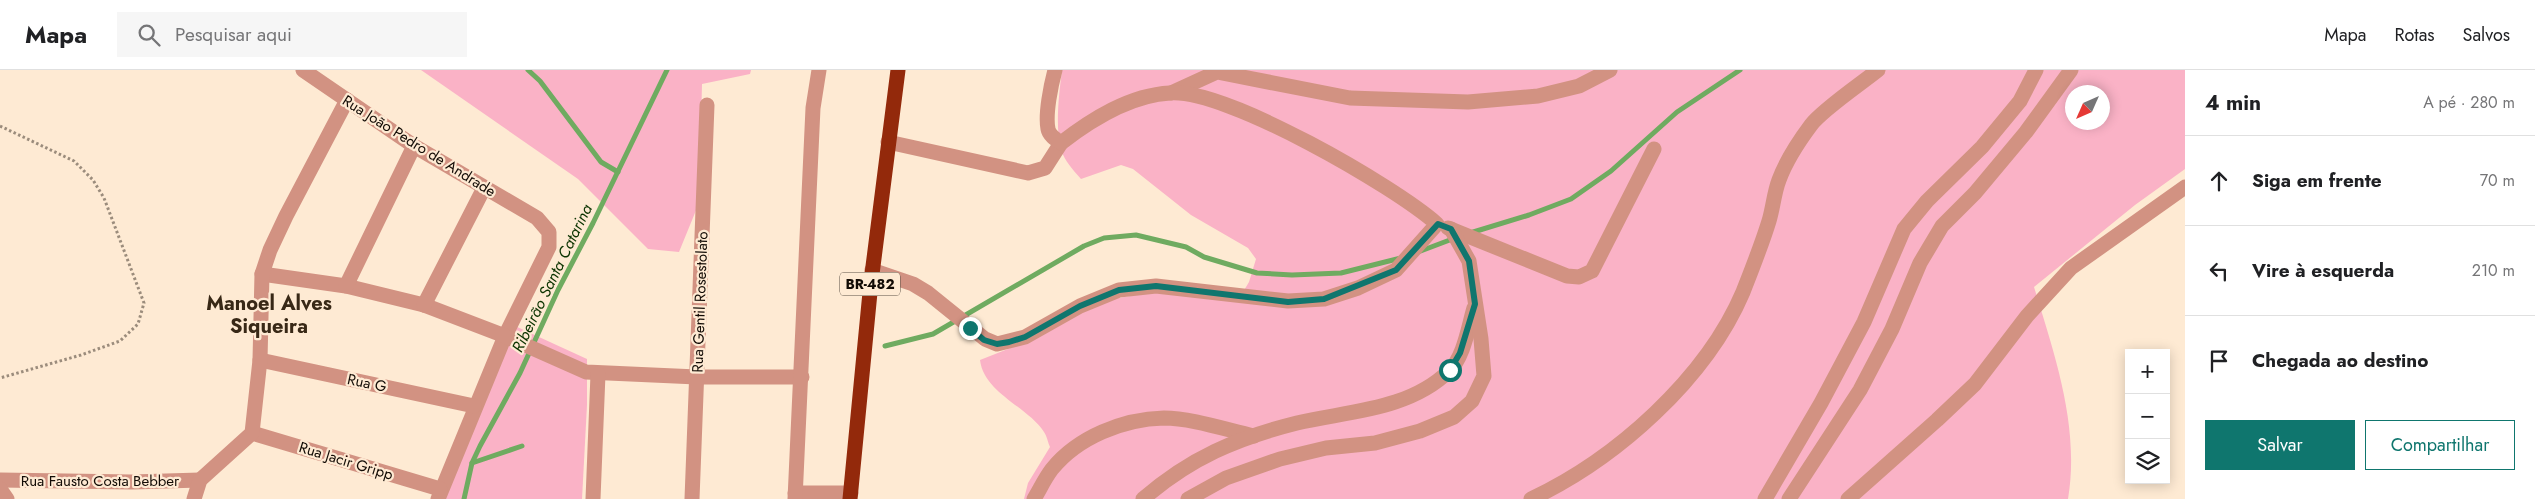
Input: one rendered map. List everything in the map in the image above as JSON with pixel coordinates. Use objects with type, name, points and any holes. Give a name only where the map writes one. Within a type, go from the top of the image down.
[{"type":"highway","name":"BR-482","points":[[850,496],[872,270],[898,70]]},
{"type":"street","name":"Rua João Pedro de Andrade","points":[[303,70],[414,146],[537,218],[549,232],[549,247],[506,336]]},
{"type":"street","points":[[819,70],[813,108],[795,496],[850,496]]},
{"type":"street","points":[[1055,70],[1051,88],[1048,129],[1053,138],[1061,143]]},
{"type":"street","points":[[888,142],[1028,173],[1045,168],[1061,143],[1102,115],[1132,101],[1171,93],[1217,72],[1350,98],[1394,101],[1497,100],[1538,96],[1579,86],[1610,70]]},
{"type":"street","points":[[1532,499],[1561,485],[1621,444],[1686,381],[1710,351],[1742,293],[1769,220],[1779,180],[1795,149],[1812,123],[1878,70]]},
{"type":"street","points":[[1764,499],[1821,404],[1864,322],[1904,229],[1927,201],[1982,148],[2020,100],[2036,70]]},
{"type":"street","points":[[1789,499],[1860,390],[1892,329],[1920,263],[1942,226],[1975,193],[2026,132],[2071,70]]},
{"type":"street","points":[[1171,93],[1202,98],[1264,119],[1377,182],[1444,226],[1567,276],[1579,277],[1592,271],[1654,149]]},
{"type":"street","points":[[195,499],[200,480],[252,433],[260,360],[262,274],[270,250],[286,216],[347,100]]},
{"type":"street","name":"Rua Gentil Rosestolato","points":[[692,499],[707,105]]},
{"type":"street","points":[[346,286],[414,146]]},
{"type":"street","points":[[1848,499],[1938,420],[1975,384],[2026,316],[2071,268],[2185,187]]},
{"type":"street","points":[[424,305],[484,188]]},
{"type":"street","points":[[872,270],[913,284],[928,293],[984,340],[997,344],[1025,337],[1080,306],[1119,290],[1156,286],[1288,302],[1324,299],[1396,270],[1444,226]]},
{"type":"street","points":[[1188,499],[1226,478],[1280,459],[1326,448],[1375,443],[1420,431],[1454,417],[1472,401],[1484,376],[1469,261],[1444,226]]},
{"type":"street","points":[[262,274],[346,286],[424,305],[506,336],[586,372],[697,378],[802,377]]},
{"type":"street","points":[[1143,499],[1184,466],[1218,449],[1297,423],[1385,405],[1407,398],[1432,385],[1450,370],[1460,353],[1475,304]]},
{"type":"street","points":[[439,494],[474,406],[506,336]]},
{"type":"street","name":"Rua G","points":[[260,360],[474,406]]},
{"type":"street","points":[[593,499],[598,374]]},
{"type":"street","points":[[1034,499],[1052,470],[1075,448],[1103,432],[1135,421],[1165,418],[1254,436]]},
{"type":"street","name":"Rua Jacir Gripp","points":[[252,433],[439,494]]},
{"type":"street","name":"Rua Fausto Costa Bebber","points":[[0,480],[132,482],[200,480]]},
{"type":"street","points":[[0,489],[7,499]]},
{"type":"path","points":[[0,126],[74,161],[93,180],[104,198],[144,303],[138,324],[120,341],[81,355],[0,378]]},
{"type":"shaded area","points":[[421,70],[751,70],[750,74],[702,84],[699,203],[679,252],[648,249],[578,179]]},
{"type":"shaded area","points":[[1062,70],[2185,70],[2185,169],[2135,205],[2034,287],[2057,365],[2068,418],[2071,472],[2068,499],[1024,499],[1028,483],[1050,447],[1045,434],[1037,423],[989,382],[983,372],[980,360],[1018,345],[1107,300],[1153,292],[1243,292],[1249,282],[1256,259],[1248,248],[1191,215],[1133,169],[1121,165],[1081,179],[1067,162],[1061,150],[1058,120]]},
{"type":"shaded area","points":[[515,326],[587,359],[587,405],[582,499],[441,499]]},
{"type":"waterway","points":[[528,70],[540,81],[601,162],[618,172]]},
{"type":"waterway","name":"Ribeirão Santa Catarina","points":[[464,499],[472,463],[480,446],[520,373],[558,290],[593,223],[667,70]]},
{"type":"waterway","points":[[1470,233],[1529,215],[1571,199],[1611,171],[1677,112],[1740,70]]},
{"type":"waterway","points":[[885,346],[933,334],[1084,246],[1104,238],[1136,235],[1186,247],[1204,257],[1257,273],[1292,275],[1341,273],[1401,258]]},
{"type":"waterway","points":[[1418,252],[1455,238]]},
{"type":"waterway","points":[[472,463],[522,446]]},
{"type":"district","name":"Manoel Alves Siqueira","points":[[269,314]]},
{"type":"route","points":[[970,328],[984,340],[997,344],[1009,342],[1025,337],[1080,306],[1119,290],[1156,286],[1288,302],[1324,299],[1358,288],[1400,268],[1438,224],[1451,229],[1469,261],[1475,304],[1460,353],[1450,370]]}]
